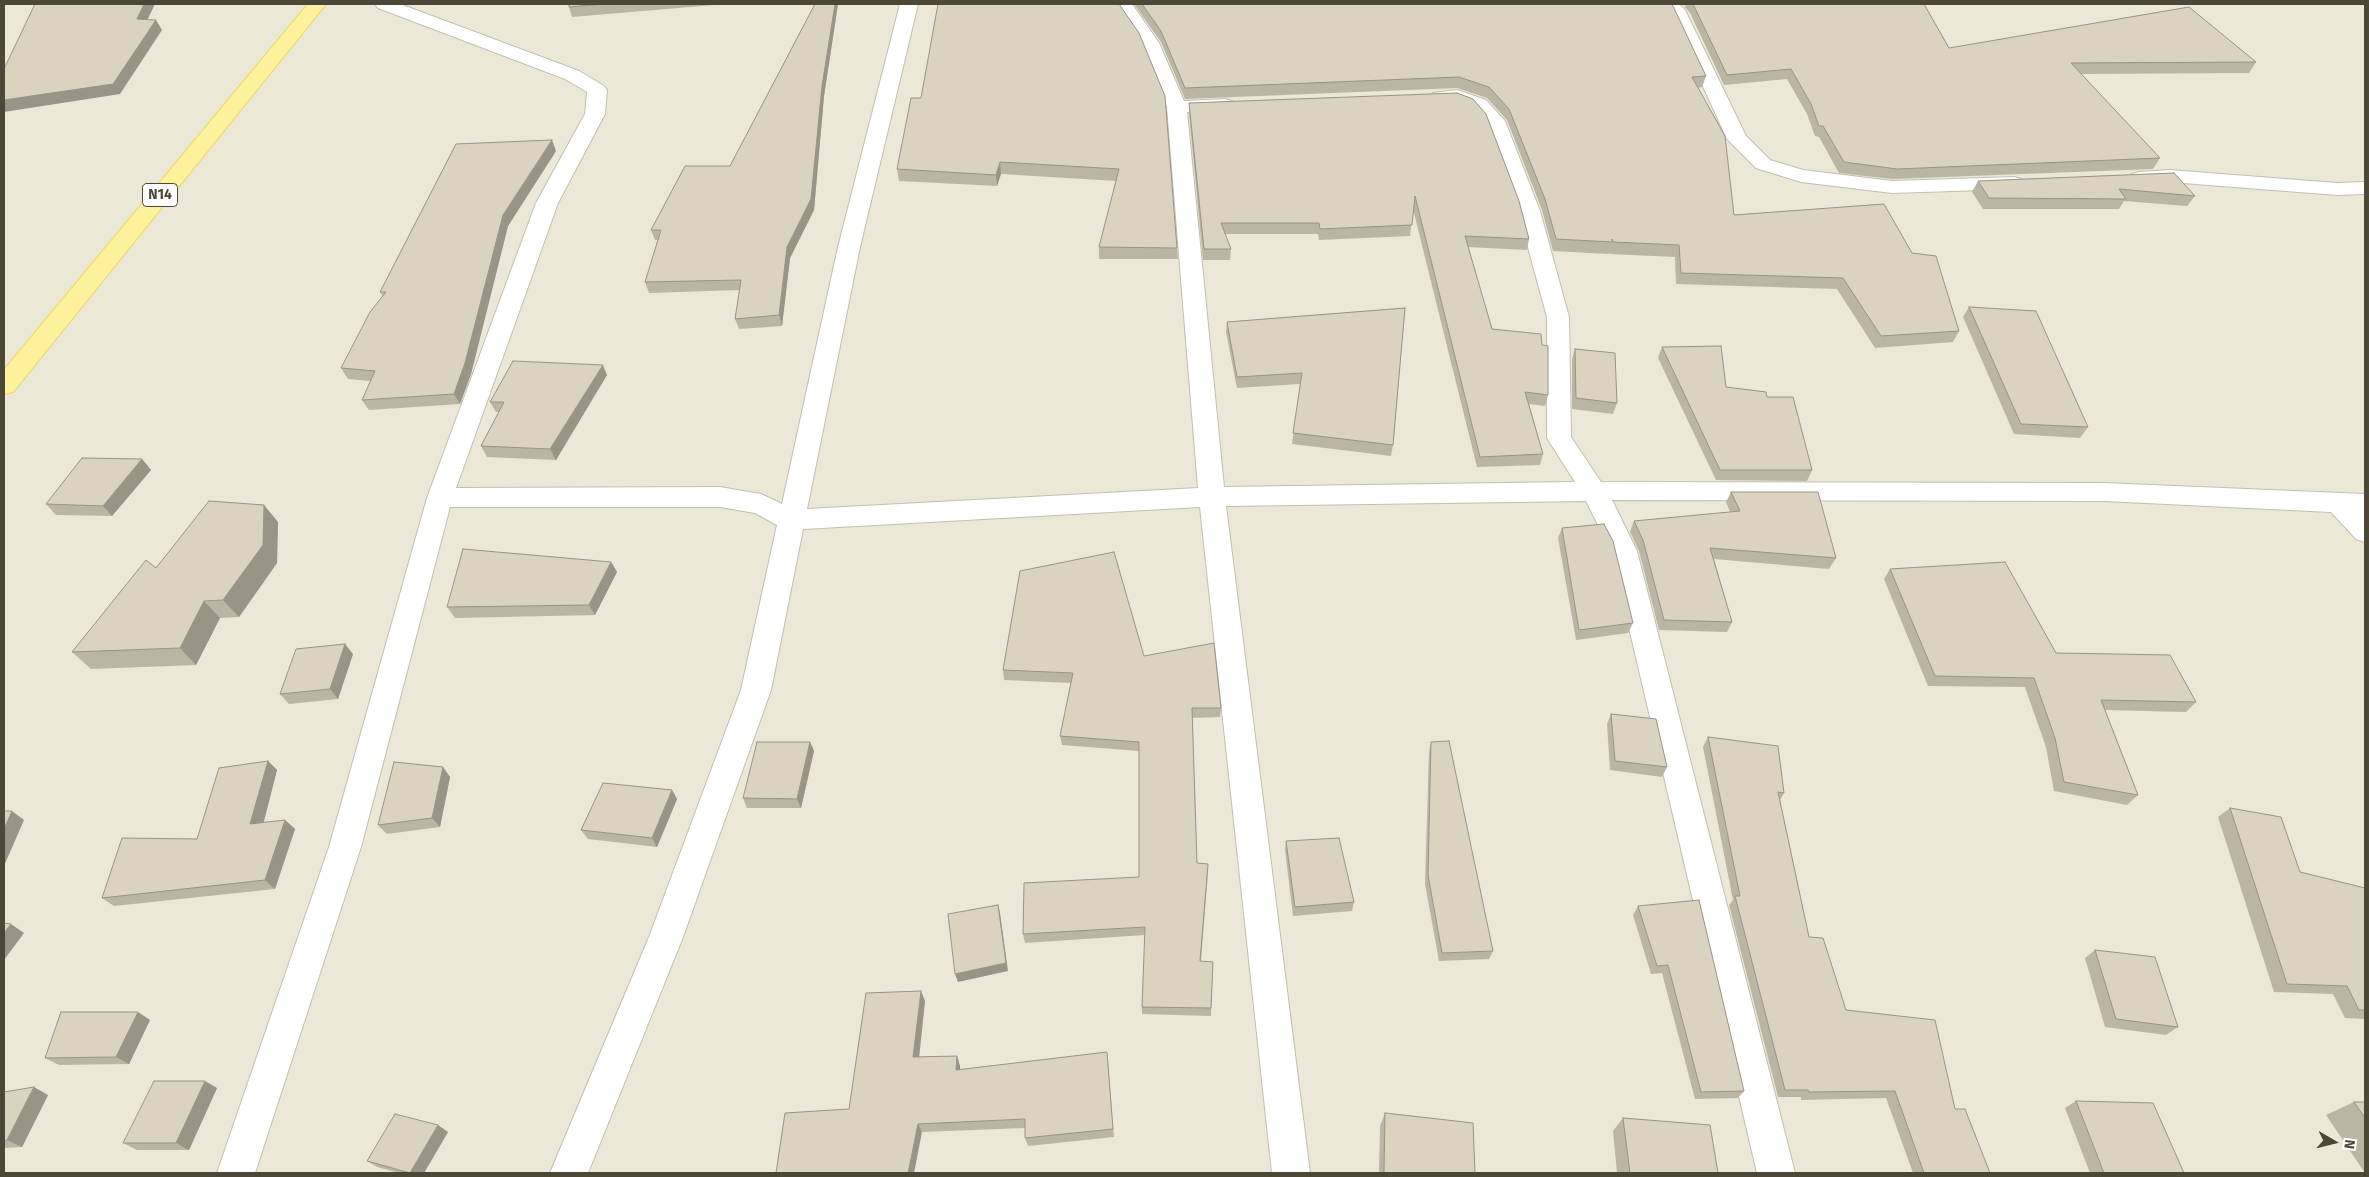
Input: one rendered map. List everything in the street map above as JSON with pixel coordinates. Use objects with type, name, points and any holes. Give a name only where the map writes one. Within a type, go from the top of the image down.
[{"type":"main road","name":"N14","points":[[4,386],[317,4]]},
{"type":"street","points":[[236,1173],[345,847],[440,498],[547,203],[595,114],[597,90],[572,75],[384,4]]},
{"type":"street","points":[[569,1173],[666,937],[756,690],[790,520],[849,247],[908,4]]},
{"type":"street","points":[[1123,4],[1150,43],[1177,107],[1212,497],[1291,1173]]},
{"type":"street","points":[[1670,4],[1679,14],[1737,139],[1762,164],[1802,176],[1892,187],[2031,182]]},
{"type":"street","points":[[1418,98],[1457,96],[1479,104],[1495,120],[1529,212],[1558,317],[1559,438],[1594,491],[1624,551],[1776,1173]]},
{"type":"street","points":[[1177,107],[1244,104]]},
{"type":"street","points":[[2120,178],[2170,176],[2338,189],[2365,188]]},
{"type":"street","points":[[440,498],[720,497],[761,504],[790,520],[1212,497],[1594,491],[2104,492],[2365,504]]},
{"type":"street","points":[[2338,503],[2365,532]]},
{"type":"shaded area","points":[[4,4],[2365,4],[2365,1173],[4,1173]]},
{"type":"building","points":[[35,4],[144,4],[137,19],[156,20],[113,84],[4,100],[4,69]]},
{"type":"building","points":[[569,4],[604,4],[569,7]]},
{"type":"building","points":[[815,4],[835,4],[822,86],[811,199],[787,247],[779,315],[735,319],[741,280],[645,282],[661,230],[651,230],[685,166],[730,166]]},
{"type":"building","points":[[938,4],[1119,4],[1139,33],[1165,96],[1177,248],[1099,247],[1119,169],[1000,162],[996,175],[897,169],[911,98],[921,98]]},
{"type":"building","points":[[1142,4],[1671,4],[1706,76],[1692,77],[1725,136],[1734,215],[1884,204],[1912,253],[1936,256],[1959,331],[1881,336],[1843,278],[1681,273],[1679,245],[1613,242],[1612,239],[1612,242],[1556,239],[1545,199],[1509,109],[1489,87],[1459,77],[1185,88],[1161,31]]},
{"type":"building","points":[[1693,4],[1924,4],[1949,48],[2189,7],[2256,62],[2071,63],[2160,158],[1897,169],[1844,162],[1823,126],[1819,126],[1811,104],[1791,69],[1727,75]]},
{"type":"building","points":[[1457,93],[1473,99],[1486,114],[1519,201],[1529,239],[1465,236],[1492,329],[1541,334],[1542,345],[1548,346],[1548,395],[1525,392],[1543,454],[1480,457],[1415,196],[1412,225],[1320,229],[1319,223],[1221,223],[1231,249],[1204,249],[1189,103]]},
{"type":"building","points":[[552,140],[503,215],[465,363],[454,394],[362,400],[375,371],[341,368],[370,312],[386,292],[380,292],[456,144]]},
{"type":"building","points":[[2174,173],[2195,196],[2119,189],[2126,199],[1989,198],[1978,181]]},
{"type":"building","points":[[1969,307],[2036,311],[2088,427],[2021,424]]},
{"type":"building","points":[[1405,308],[1393,445],[1293,433],[1302,373],[1237,377],[1227,322]]},
{"type":"building","points":[[1721,346],[1726,387],[1766,392],[1767,397],[1793,397],[1812,470],[1720,470],[1662,347]]},
{"type":"building","points":[[1575,349],[1615,353],[1617,403],[1576,398]]},
{"type":"building","points":[[513,361],[603,365],[550,449],[481,446],[504,402],[490,402]]},
{"type":"building","points":[[82,458],[142,459],[103,506],[46,504]]},
{"type":"building","points":[[1731,492],[1818,492],[1836,558],[1710,548],[1732,622],[1664,620],[1643,540],[1634,521],[1740,511]]},
{"type":"building","points":[[209,501],[264,505],[263,545],[223,600],[204,601],[180,648],[72,652],[146,560],[156,568]]},
{"type":"building","points":[[1604,524],[1613,541],[1633,623],[1579,630],[1562,528]]},
{"type":"building","points":[[463,549],[611,562],[589,605],[447,607]]},
{"type":"building","points":[[1114,552],[1144,656],[1214,643],[1221,708],[1192,708],[1197,863],[1208,864],[1200,961],[1213,962],[1211,1008],[1142,1007],[1145,927],[1023,934],[1024,883],[1139,877],[1139,742],[1060,736],[1073,673],[1003,670],[1020,571]]},
{"type":"building","points":[[2005,562],[2056,653],[2170,655],[2196,702],[2101,700],[2138,795],[2064,782],[2055,738],[2034,678],[1935,676],[1890,569]]},
{"type":"building","points":[[345,644],[330,689],[280,694],[296,649]]},
{"type":"building","points":[[1611,714],[1656,719],[1667,767],[1615,761]]},
{"type":"building","points":[[1708,737],[1778,746],[1784,793],[1778,792],[1809,937],[1823,938],[1846,1010],[1935,1020],[1955,1109],[1965,1109],[1990,1173],[1924,1173],[1895,1091],[1809,1092],[1808,1090],[1785,1090],[1735,896],[1740,896]]},
{"type":"building","points":[[1449,741],[1493,951],[1442,953],[1428,875],[1431,742]]},
{"type":"building","points":[[757,742],[810,742],[797,799],[743,798]]},
{"type":"building","points":[[268,761],[250,824],[285,820],[265,880],[102,898],[122,838],[197,839],[219,768]]},
{"type":"building","points":[[394,762],[443,767],[432,818],[378,825]]},
{"type":"building","points":[[603,783],[672,790],[652,838],[581,830]]},
{"type":"building","points":[[2230,808],[2281,817],[2300,872],[2365,888],[2365,1010],[2359,1010],[2347,986],[2287,984]]},
{"type":"building","points":[[4,811],[12,811],[4,829]]},
{"type":"building","points":[[1339,838],[1354,902],[1295,907],[1286,841]]},
{"type":"building","points":[[1699,900],[1744,1091],[1701,1092],[1668,965],[1657,966],[1638,906]]},
{"type":"building","points":[[998,905],[1006,963],[955,974],[948,914]]},
{"type":"building","points":[[4,923],[11,924],[4,933]]},
{"type":"building","points":[[2095,950],[2155,957],[2178,1027],[2116,1019]]},
{"type":"building","points":[[921,991],[913,1057],[957,1056],[956,1070],[1107,1052],[1113,1129],[1025,1138],[1025,1119],[918,1124],[908,1173],[776,1173],[785,1113],[849,1109],[866,993]]},
{"type":"building","points":[[61,1012],[138,1012],[116,1057],[45,1058]]},
{"type":"building","points":[[154,1081],[205,1081],[176,1143],[123,1143]]},
{"type":"building","points":[[34,1087],[7,1140],[4,1141],[4,1092]]},
{"type":"building","points":[[2076,1101],[2153,1103],[2184,1173],[2104,1173]]},
{"type":"building","points":[[2354,1102],[2365,1102],[2365,1118]]},
{"type":"building","points":[[1385,1113],[1473,1123],[1475,1173],[1384,1173]]},
{"type":"building","points":[[395,1114],[438,1125],[410,1173],[367,1161]]},
{"type":"building","points":[[1623,1118],[1710,1125],[1718,1173],[1630,1173]]}]
